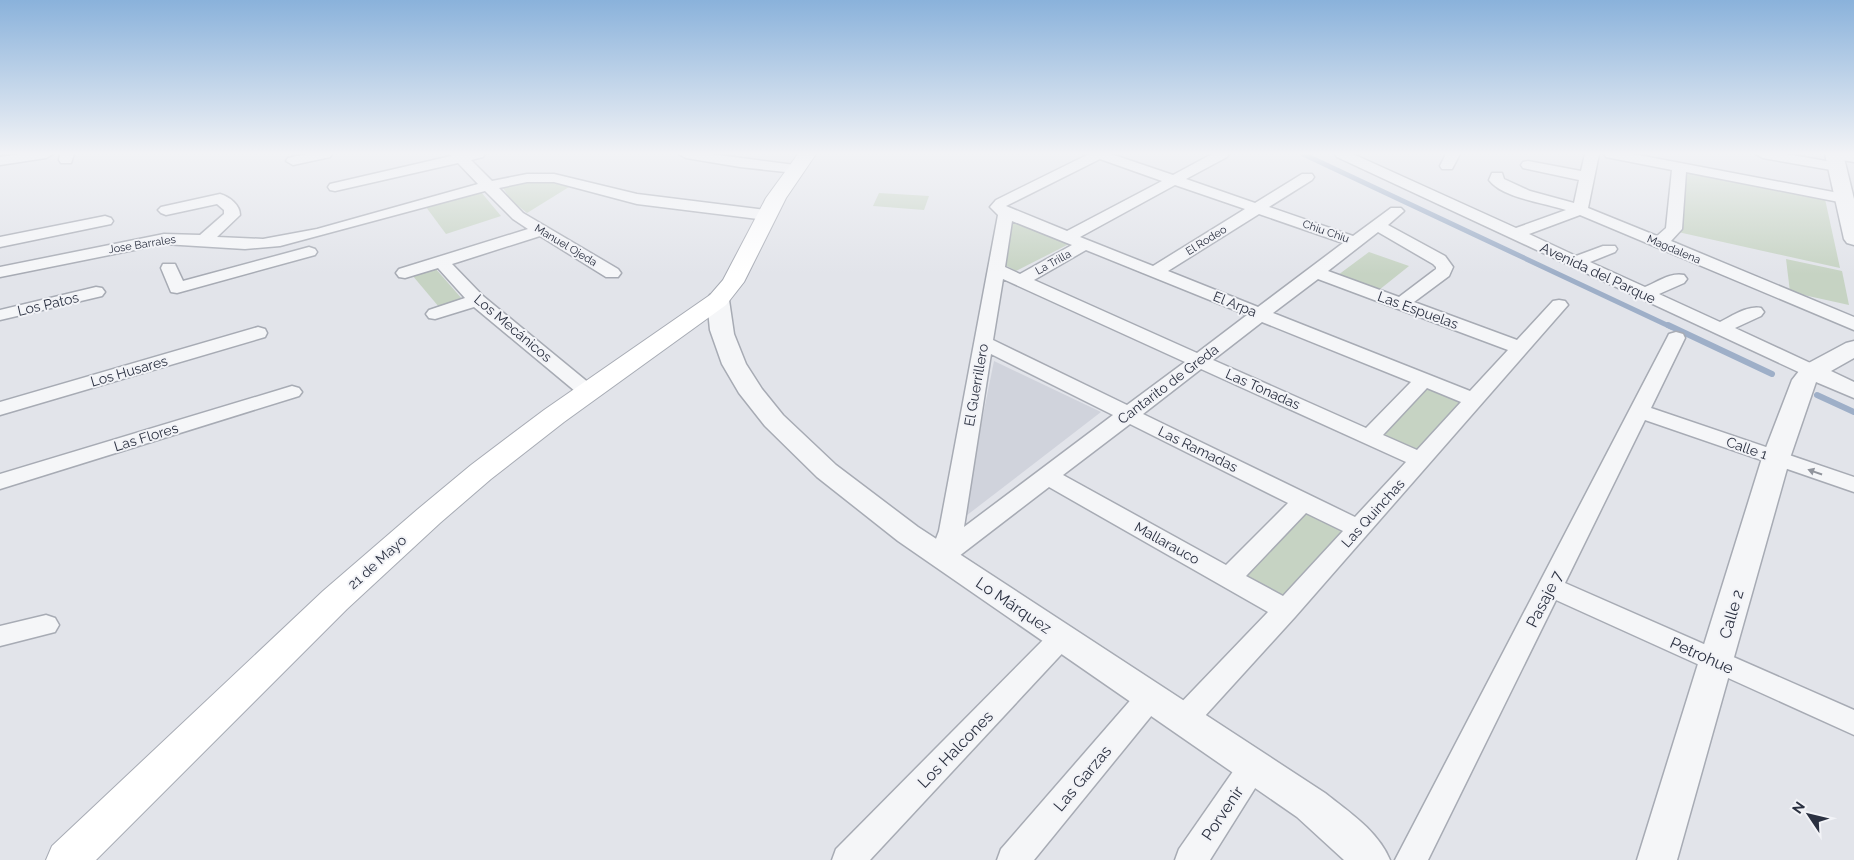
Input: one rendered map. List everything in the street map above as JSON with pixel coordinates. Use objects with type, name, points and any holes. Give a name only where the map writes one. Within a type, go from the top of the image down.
[{"type":"main road","name":"21 de Mayo","points":[[68,860],[377,561],[481,472],[588,392],[718,300],[733,282],[766,215],[779,194]]},
{"type":"street","name":"Jose Barrales","points":[[0,272],[164,239],[186,238],[245,244],[269,243],[319,232],[458,194]]},
{"type":"street","name":"Manuel Ojeda","points":[[496,194],[513,212],[612,273]]},
{"type":"street","name":"Jose Barrales","points":[[618,194],[637,199],[766,215]]},
{"type":"street","points":[[1002,210],[1001,203],[1019,194]]},
{"type":"street","name":"La Trilla","points":[[1068,237],[1148,194]]},
{"type":"street","name":"Chiu Chiu","points":[[1216,194],[1356,242]]},
{"type":"street","name":"El Rodeo","points":[[1155,272],[1279,194]]},
{"type":"street","name":"Avenida del Parque","points":[[1430,194],[1854,391]]},
{"type":"street","name":"Magdalena","points":[[1529,194],[1580,210],[1854,324]]},
{"type":"street","points":[[1515,234],[1580,210],[1583,194]]},
{"type":"street","points":[[1656,242],[1667,237],[1674,228],[1677,194]]},
{"type":"street","points":[[1814,194],[1848,201],[1854,235]]},
{"type":"street","points":[[166,210],[220,200],[232,209],[232,216],[205,240]]},
{"type":"street","name":"El Arpa","points":[[1002,210],[1474,400]]},
{"type":"street","name":"El Guerrillero","points":[[941,556],[951,532],[996,270],[1002,210]]},
{"type":"street","name":"Cantarito de Greda","points":[[941,556],[1396,211]]},
{"type":"street","points":[[0,242],[105,221]]},
{"type":"street","points":[[1378,225],[1440,260],[1445,267],[1443,272],[1401,304]]},
{"type":"street","points":[[405,272],[542,230]]},
{"type":"street","points":[[52,261],[56,231]]},
{"type":"street","points":[[248,269],[269,243]]},
{"type":"street","name":"La Trilla","points":[[1021,280],[1086,244]]},
{"type":"street","points":[[1576,262],[1609,250]]},
{"type":"street","points":[[169,268],[177,288],[309,252]]},
{"type":"street","name":"Los Mecánicos","points":[[440,262],[477,300],[588,392]]},
{"type":"street","name":"Las Tonadas","points":[[996,270],[1420,460]]},
{"type":"street","name":"Las Espuelas","points":[[1316,272],[1520,348]]},
{"type":"street","points":[[1645,294],[1678,279]]},
{"type":"street","name":"Los Patos","points":[[0,315],[96,292]]},
{"type":"street","points":[[435,314],[477,300]]},
{"type":"street","name":"Lo Márquez","points":[[718,300],[721,333],[730,357],[752,392],[770,415],[816,462],[845,487],[941,556],[1311,805],[1348,836],[1370,860]]},
{"type":"street","name":"Las Quinchas","points":[[1184,719],[1286,610],[1559,304]]},
{"type":"street","points":[[1719,329],[1755,312]]},
{"type":"street","name":"Los Husares","points":[[0,408],[258,333]]},
{"type":"street","name":"Pasaje 7","points":[[1411,860],[1676,338]]},
{"type":"street","name":"Las Ramadas","points":[[984,343],[1359,529]]},
{"type":"street","points":[[1812,371],[1854,348]]},
{"type":"street","name":"Calle 2","points":[[1657,860],[1776,458],[1804,380],[1812,371]]},
{"type":"street","points":[[1369,437],[1424,380]]},
{"type":"street","name":"Las Flores","points":[[0,482],[292,392]]},
{"type":"street","name":"Calle 1","points":[[1640,411],[1854,485]]},
{"type":"street","name":"Mallarauco","points":[[1047,476],[1286,610]]},
{"type":"street","points":[[1229,578],[1304,502]]},
{"type":"street","name":"Petrohue","points":[[1550,588],[1854,723]]},
{"type":"street","points":[[0,636],[46,625]]},
{"type":"street","name":"Los Halcones","points":[[848,860],[1062,637]]},
{"type":"street","name":"Las Garzas","points":[[1013,860],[1151,696]]},
{"type":"street","name":"Porvenir","points":[[1191,860],[1254,766]]},
{"type":"shaded area","points":[[994,361],[1101,412],[962,519]]},
{"type":"green space","points":[[473,194],[483,194],[501,216],[446,234],[426,207]]},
{"type":"green space","points":[[507,194],[557,194],[527,213],[511,200]]},
{"type":"green space","points":[[878,194],[929,196],[924,210],[873,206]]},
{"type":"green space","points":[[1682,194],[1800,194],[1825,199],[1840,268],[1678,232]]},
{"type":"green space","points":[[1012,220],[1069,244],[1016,271],[1005,265]]},
{"type":"green space","points":[[1369,252],[1409,266],[1379,290],[1338,275]]},
{"type":"green space","points":[[1786,259],[1842,271],[1849,305],[1790,292]]},
{"type":"green space","points":[[435,268],[463,300],[439,307],[412,275]]},
{"type":"green space","points":[[1427,386],[1464,400],[1416,454],[1377,437]]},
{"type":"green space","points":[[1305,510],[1346,530],[1282,602],[1240,578]]},
{"type":"waterway","points":[[1388,194],[1671,327]]},
{"type":"waterway","points":[[1668,325],[1772,374]]},
{"type":"waterway","points":[[1817,395],[1854,412]]}]
